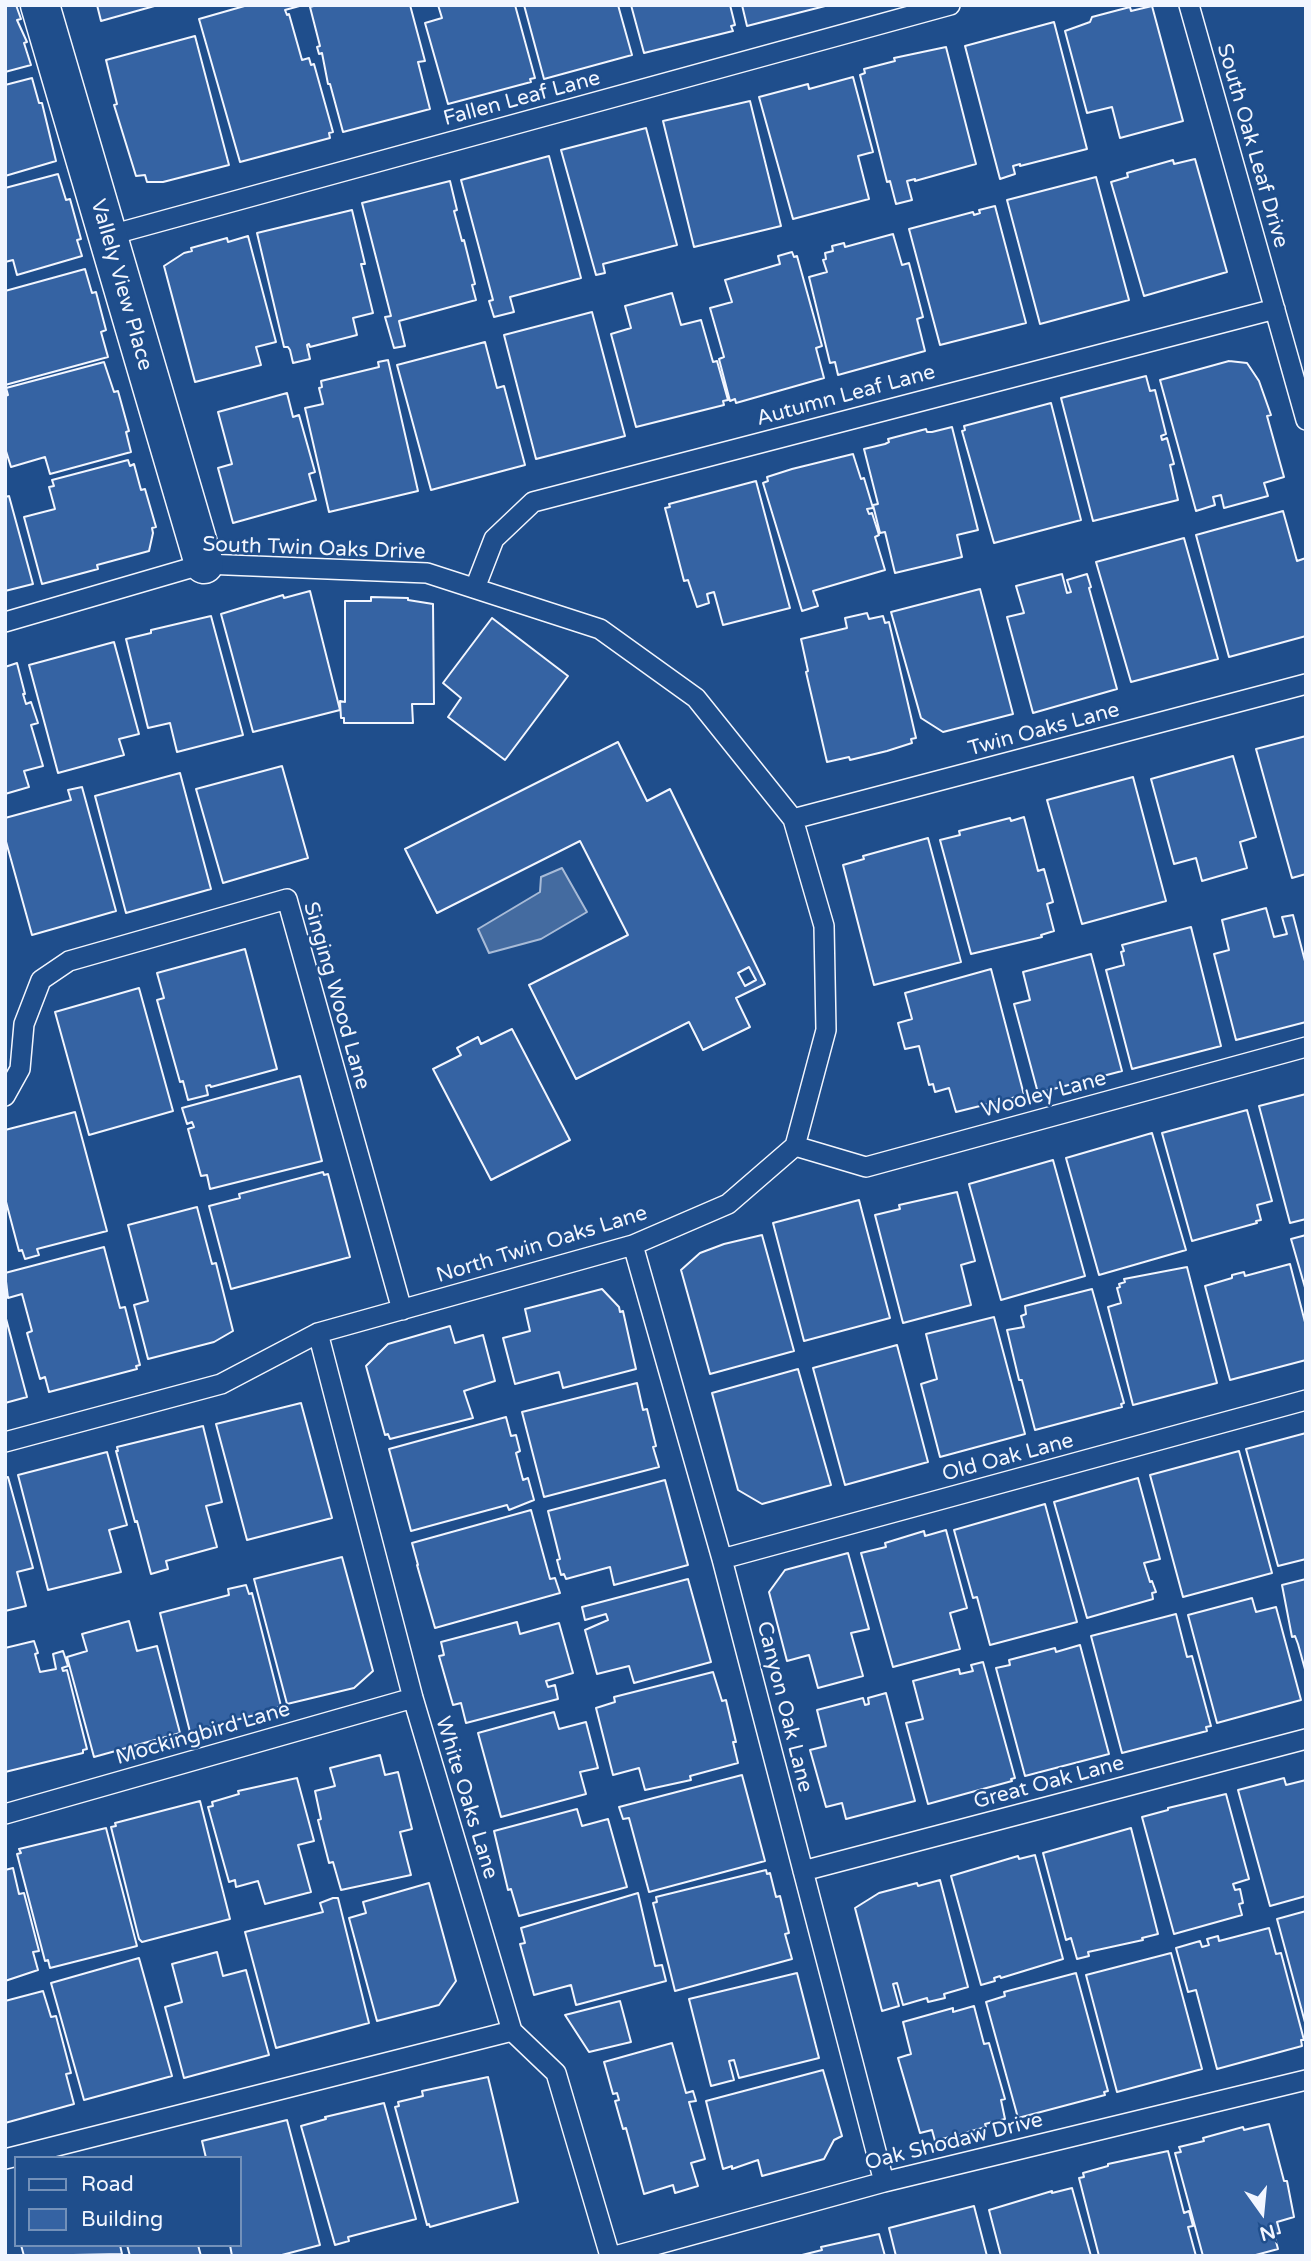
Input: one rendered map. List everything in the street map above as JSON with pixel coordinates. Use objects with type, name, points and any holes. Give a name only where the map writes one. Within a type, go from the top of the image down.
[{"type":"street","name":"Vallely View Place","points":[[40,5],[204,564]]},
{"type":"lane","name":"Fallen Leaf Lane","points":[[107,236],[950,5]]},
{"type":"lane","name":"South Oak Leaf Drive","points":[[1189,5],[1306,420]]},
{"type":"lane","name":"Autumn Leaf Lane","points":[[475,589],[494,539],[533,502],[1275,309]]},
{"type":"lane","name":"South Twin Oaks Drive","points":[[5,622],[204,564],[427,573],[600,629],[696,698],[793,819]]},
{"type":"lane","name":"Twin Oaks Lane","points":[[793,819],[1306,684]]},
{"type":"lane","points":[[793,819],[824,926],[826,1030],[794,1146]]},
{"type":"lane","name":"Singing Wood Lane","points":[[5,1096],[20,1069],[24,1024],[41,980],[69,961],[287,899],[402,1310]]},
{"type":"lane","name":"Wooley Lane","points":[[794,1146],[866,1167],[1306,1048]]},
{"type":"lane","name":"North Twin Oaks Lane","points":[[5,1442],[221,1384],[318,1333],[633,1245],[728,1204],[794,1146]]},
{"type":"lane","name":"Canyon Oak Lane","points":[[633,1245],[722,1559],[884,2182]]},
{"type":"lane","name":"White Oaks Lane","points":[[318,1333],[413,1698],[512,2031],[556,2073],[610,2256]]},
{"type":"lane","name":"Old Oak Lane","points":[[722,1559],[1306,1401]]},
{"type":"lane","name":"Mockingbird Lane","points":[[5,1814],[413,1698]]},
{"type":"lane","name":"Great Oak Lane","points":[[803,1871],[1306,1739]]},
{"type":"lane","points":[[17,2156],[512,2031]]},
{"type":"lane","name":"Oak Shodaw Drive","points":[[615,2256],[884,2182],[1306,2080]]},
{"type":"water","points":[[562,868],[587,912],[541,939],[489,953],[478,929],[540,892],[541,877]]},
{"type":"building","points":[[5,5],[16,5],[21,19],[17,20],[27,42],[24,43],[31,65],[5,72]]},
{"type":"building","points":[[97,5],[158,5],[101,21]]},
{"type":"building","points":[[248,5],[303,5],[285,10],[287,15],[289,14],[302,60],[309,58],[311,65],[314,64],[333,132],[329,133],[330,138],[240,162],[199,19]]},
{"type":"building","points":[[410,5],[425,61],[418,62],[430,109],[343,132],[328,84],[322,53],[319,54],[317,47],[320,46],[310,7]]},
{"type":"building","points":[[438,5],[515,5],[535,78],[530,79],[531,82],[448,104],[425,23],[442,18]]},
{"type":"building","points":[[524,5],[618,5],[632,55],[544,79]]},
{"type":"building","points":[[631,5],[730,5],[735,25],[731,26],[733,31],[644,53]]},
{"type":"building","points":[[742,5],[829,5],[747,26]]},
{"type":"building","points":[[1152,6],[1183,121],[1120,138],[1112,107],[1087,113],[1065,31],[1090,22],[1092,17],[1130,7],[1131,11]]},
{"type":"building","points":[[1054,22],[1087,149],[1013,166],[1015,174],[1000,179],[965,46]]},
{"type":"building","points":[[195,36],[229,165],[163,182],[147,182],[145,175],[136,176],[114,105],[117,104],[106,60]]},
{"type":"building","points":[[946,47],[976,164],[907,181],[912,200],[896,204],[890,181],[887,182],[860,75],[865,73],[864,69],[895,61],[894,58]]},
{"type":"building","points":[[853,77],[873,152],[858,156],[869,199],[793,219],[759,97],[808,84],[809,89]]},
{"type":"building","points":[[32,78],[39,103],[42,103],[56,161],[5,176],[5,85]]},
{"type":"building","points":[[750,101],[781,226],[694,247],[663,121]]},
{"type":"building","points":[[646,128],[677,245],[603,264],[605,273],[596,275],[561,150]]},
{"type":"building","points":[[549,156],[581,278],[510,297],[514,312],[494,317],[489,301],[493,300],[461,180]]},
{"type":"building","points":[[1195,159],[1227,272],[1144,296],[1111,182],[1128,177],[1127,173],[1173,160],[1174,164]]},
{"type":"building","points":[[58,174],[66,200],[70,199],[81,239],[77,240],[82,256],[17,275],[13,260],[5,262],[5,188]]},
{"type":"building","points":[[1096,177],[1129,300],[1040,324],[1007,200]]},
{"type":"building","points":[[450,181],[457,210],[454,211],[475,284],[472,285],[476,300],[399,321],[405,346],[394,348],[385,317],[391,316],[362,203]]},
{"type":"building","points":[[995,206],[1026,323],[940,345],[909,229],[973,212],[974,215],[980,213],[979,210]]},
{"type":"building","points":[[352,210],[373,313],[353,318],[357,335],[310,347],[309,344],[310,359],[293,363],[290,350],[284,347],[257,233]]},
{"type":"building","points":[[893,234],[902,265],[909,263],[923,317],[917,319],[925,351],[838,375],[835,362],[830,363],[809,277],[827,272],[823,260],[826,259],[825,253],[833,251],[832,246],[844,243],[845,247]]},
{"type":"building","points":[[248,236],[276,342],[256,347],[261,365],[195,382],[164,266],[192,251],[191,248],[227,238],[228,242]]},
{"type":"building","points":[[792,252],[794,257],[797,256],[822,346],[816,348],[824,378],[736,403],[735,399],[730,401],[719,359],[724,357],[710,308],[732,302],[725,280],[780,264],[778,256]]},
{"type":"building","points":[[85,269],[92,293],[96,292],[106,330],[101,332],[108,357],[5,385],[5,291]]},
{"type":"building","points":[[672,293],[681,325],[701,320],[728,400],[723,401],[724,405],[636,427],[611,334],[631,328],[625,306]]},
{"type":"building","points":[[592,312],[625,436],[536,459],[504,335]]},
{"type":"building","points":[[485,342],[497,388],[504,386],[525,465],[431,490],[397,365]]},
{"type":"building","points":[[388,360],[418,491],[329,512],[305,408],[323,404],[319,388],[322,387],[321,381],[379,367],[378,362]]},
{"type":"building","points":[[1229,361],[1247,363],[1259,381],[1271,415],[1267,416],[1284,477],[1264,483],[1268,496],[1224,508],[1221,495],[1213,497],[1215,505],[1196,511],[1160,380]]},
{"type":"building","points":[[104,362],[114,392],[118,391],[129,431],[126,432],[131,452],[50,474],[45,457],[11,467],[5,448],[5,396],[8,395],[6,388]]},
{"type":"building","points":[[1146,376],[1150,391],[1155,390],[1166,434],[1161,436],[1162,440],[1167,438],[1174,464],[1170,465],[1178,500],[1093,521],[1061,398]]},
{"type":"building","points":[[287,393],[293,417],[299,415],[315,472],[309,474],[316,500],[233,523],[218,468],[232,464],[218,412]]},
{"type":"building","points":[[1051,403],[1081,520],[994,543],[962,431],[965,430],[964,426]]},
{"type":"building","points":[[952,427],[978,530],[957,535],[962,557],[895,573],[885,532],[880,533],[873,505],[878,504],[864,449],[885,444],[889,442],[888,439],[926,429],[927,432],[932,432]]},
{"type":"building","points":[[853,454],[873,508],[867,509],[869,514],[872,513],[879,535],[875,537],[885,570],[813,591],[818,606],[802,611],[763,483],[768,481],[767,477]]},
{"type":"building","points":[[128,460],[130,466],[134,464],[141,490],[145,489],[156,527],[152,528],[149,551],[97,565],[98,569],[42,584],[24,517],[55,509],[49,487],[54,486],[52,480]]},
{"type":"building","points":[[756,481],[790,608],[723,625],[714,592],[707,594],[709,603],[697,607],[688,580],[684,581],[665,508],[670,507],[669,504]]},
{"type":"building","points":[[9,496],[33,584],[5,591],[5,497]]},
{"type":"building","points":[[1283,511],[1297,561],[1306,558],[1306,636],[1229,657],[1196,535]]},
{"type":"building","points":[[1184,538],[1218,659],[1131,682],[1096,562]]},
{"type":"building","points":[[1062,574],[1067,593],[1071,592],[1067,580],[1087,574],[1117,689],[1033,713],[1007,617],[1024,613],[1016,586]]},
{"type":"building","points":[[980,589],[1013,714],[943,732],[921,718],[891,612]]},
{"type":"building","points":[[310,591],[340,710],[253,732],[221,614],[283,595],[284,598]]},
{"type":"building","points":[[371,597],[408,598],[433,604],[434,704],[412,704],[413,723],[344,723],[344,718],[341,718],[340,701],[345,702],[345,601],[371,601]]},
{"type":"building","points":[[867,613],[869,619],[883,616],[885,623],[889,622],[916,738],[911,739],[912,743],[887,751],[850,760],[849,757],[827,762],[801,639],[847,628],[845,618]]},
{"type":"building","points":[[211,616],[243,735],[177,752],[170,723],[148,728],[126,639],[151,633],[151,630]]},
{"type":"building","points":[[492,618],[568,676],[505,760],[448,717],[461,698],[443,683]]},
{"type":"building","points":[[114,642],[139,734],[119,739],[124,755],[58,773],[29,665]]},
{"type":"building","points":[[17,663],[26,704],[31,702],[38,723],[31,725],[43,766],[24,771],[29,787],[5,794],[5,667]]},
{"type":"building","points":[[1306,736],[1306,874],[1292,878],[1256,749]]},
{"type":"building","points":[[618,742],[647,801],[670,789],[765,984],[736,998],[750,1027],[703,1050],[689,1022],[576,1079],[529,985],[628,935],[580,841],[437,913],[405,849]],"holes":[[[749,967],[756,980],[745,986],[738,973]]]},
{"type":"building","points":[[1233,756],[1256,837],[1240,842],[1247,868],[1202,881],[1196,858],[1174,864],[1151,779]]},
{"type":"building","points":[[282,766],[308,858],[223,883],[196,789]]},
{"type":"building","points":[[180,773],[211,889],[126,913],[95,796]]},
{"type":"building","points":[[1133,777],[1166,901],[1082,924],[1047,800]]},
{"type":"building","points":[[82,787],[116,911],[32,935],[5,838],[5,818],[71,800],[68,790]]},
{"type":"building","points":[[1024,817],[1038,871],[1044,869],[1053,902],[1047,904],[1054,931],[1041,935],[1042,937],[971,954],[940,840],[960,835],[959,831]]},
{"type":"building","points":[[928,838],[961,962],[874,985],[843,865],[864,859],[863,856]]},
{"type":"building","points":[[1266,908],[1274,937],[1287,934],[1282,917],[1293,915],[1306,965],[1306,1022],[1236,1040],[1214,954],[1229,950],[1222,920]]},
{"type":"building","points":[[1191,927],[1221,1046],[1132,1069],[1106,970],[1124,965],[1122,945]]},
{"type":"building","points":[[245,949],[277,1069],[211,1087],[206,1086],[208,1095],[188,1100],[183,1081],[180,1082],[157,1000],[164,998],[157,973]]},
{"type":"building","points":[[1091,954],[1122,1071],[1038,1093],[1014,1004],[1030,1000],[1023,972]]},
{"type":"building","points":[[991,969],[1024,1095],[956,1112],[949,1088],[935,1092],[933,1084],[929,1085],[919,1046],[905,1049],[898,1023],[912,1019],[905,993]]},
{"type":"building","points":[[139,988],[173,1111],[89,1135],[55,1012]]},
{"type":"building","points":[[512,1029],[570,1140],[491,1180],[433,1069],[461,1055],[457,1048],[478,1037],[481,1044]]},
{"type":"building","points":[[300,1076],[322,1161],[210,1189],[207,1175],[201,1176],[188,1129],[194,1127],[192,1122],[187,1124],[182,1108]]},
{"type":"building","points":[[1306,1094],[1306,1219],[1290,1223],[1259,1106]]},
{"type":"building","points":[[1247,1110],[1272,1201],[1257,1205],[1261,1220],[1256,1221],[1257,1223],[1192,1241],[1162,1133]]},
{"type":"building","points":[[75,1112],[107,1231],[37,1249],[39,1255],[25,1259],[22,1250],[19,1251],[5,1198],[5,1130]]},
{"type":"building","points":[[1152,1133],[1186,1250],[1099,1275],[1066,1158]]},
{"type":"building","points":[[1053,1160],[1085,1276],[1001,1300],[969,1184]]},
{"type":"building","points":[[323,1172],[324,1175],[328,1174],[350,1257],[231,1289],[209,1206],[240,1198],[239,1194]]},
{"type":"building","points":[[957,1192],[975,1261],[961,1265],[971,1305],[903,1323],[875,1215],[900,1209],[899,1205]]},
{"type":"building","points":[[859,1200],[890,1318],[804,1341],[773,1223]]},
{"type":"building","points":[[197,1207],[212,1264],[216,1263],[233,1331],[214,1342],[148,1359],[134,1305],[148,1301],[128,1225]]},
{"type":"building","points":[[762,1235],[794,1351],[710,1374],[681,1270],[700,1253]]},
{"type":"building","points":[[1306,1235],[1306,1291],[1291,1239]]},
{"type":"building","points":[[104,1247],[120,1308],[125,1307],[140,1365],[136,1366],[137,1369],[49,1392],[45,1377],[40,1379],[27,1333],[32,1331],[22,1294],[8,1298],[5,1273]]},
{"type":"building","points":[[1290,1264],[1306,1326],[1306,1360],[1230,1380],[1205,1286],[1232,1278],[1232,1275],[1244,1272],[1245,1276]]},
{"type":"building","points":[[1187,1267],[1217,1383],[1133,1405],[1108,1307],[1121,1303],[1117,1288],[1125,1282],[1124,1279]]},
{"type":"building","points":[[602,1289],[619,1307],[620,1312],[623,1311],[636,1369],[563,1388],[559,1372],[515,1384],[503,1338],[530,1331],[525,1309]]},
{"type":"building","points":[[1092,1289],[1124,1403],[1121,1404],[1122,1407],[1035,1430],[1007,1330],[1024,1327],[1021,1316],[1026,1314],[1025,1306]]},
{"type":"building","points":[[5,1315],[27,1397],[5,1403]]},
{"type":"building","points":[[994,1317],[1025,1434],[940,1457],[921,1384],[937,1379],[926,1334]]},
{"type":"building","points":[[450,1326],[455,1343],[483,1335],[495,1381],[464,1391],[473,1418],[390,1439],[388,1434],[385,1435],[366,1366],[388,1344]]},
{"type":"building","points":[[897,1345],[928,1462],[845,1485],[813,1368]]},
{"type":"building","points":[[798,1369],[831,1485],[762,1504],[738,1490],[712,1393]]},
{"type":"building","points":[[637,1383],[643,1410],[647,1409],[659,1467],[544,1497],[522,1412]]},
{"type":"building","points":[[301,1403],[332,1518],[247,1540],[216,1424]]},
{"type":"building","points":[[506,1417],[511,1436],[516,1435],[520,1451],[516,1453],[523,1480],[528,1478],[534,1500],[509,1510],[507,1505],[411,1531],[389,1449]]},
{"type":"building","points":[[203,1426],[222,1502],[206,1506],[217,1547],[166,1561],[168,1569],[151,1574],[117,1447]]},
{"type":"building","points":[[1306,1433],[1306,1559],[1278,1566],[1246,1449]]},
{"type":"building","points":[[1239,1451],[1272,1573],[1183,1597],[1150,1475]]},
{"type":"building","points":[[107,1452],[127,1525],[109,1530],[121,1572],[48,1590],[18,1475]]},
{"type":"building","points":[[8,1477],[33,1568],[17,1572],[26,1606],[5,1611],[5,1478]]},
{"type":"building","points":[[1138,1478],[1160,1559],[1144,1563],[1156,1592],[1152,1593],[1153,1599],[1087,1618],[1054,1502]]},
{"type":"building","points":[[665,1480],[688,1565],[614,1585],[610,1567],[566,1579],[564,1574],[561,1575],[557,1560],[560,1559],[548,1511]]},
{"type":"building","points":[[1045,1504],[1077,1622],[990,1645],[977,1597],[973,1598],[954,1530]]},
{"type":"building","points":[[531,1510],[550,1579],[555,1578],[560,1593],[435,1628],[412,1543]]},
{"type":"building","points":[[946,1530],[967,1608],[950,1613],[960,1649],[893,1667],[861,1553],[886,1547],[885,1543],[924,1531],[925,1536]]},
{"type":"building","points":[[848,1553],[869,1629],[851,1633],[863,1676],[818,1688],[809,1655],[787,1661],[769,1592],[785,1570]]},
{"type":"building","points":[[342,1557],[373,1671],[354,1688],[287,1704],[254,1579]]},
{"type":"building","points":[[688,1579],[711,1662],[634,1683],[629,1666],[597,1674],[585,1630],[608,1620],[606,1614],[585,1620],[582,1607]]},
{"type":"building","points":[[1306,1579],[1306,1673],[1295,1636],[1292,1637],[1282,1585]]},
{"type":"building","points":[[246,1585],[249,1594],[252,1593],[281,1706],[190,1732],[160,1613],[229,1595],[228,1589]]},
{"type":"building","points":[[1252,1598],[1256,1612],[1276,1607],[1301,1700],[1217,1723],[1188,1615]]},
{"type":"building","points":[[1176,1614],[1187,1657],[1192,1656],[1211,1726],[1206,1727],[1207,1731],[1122,1753],[1091,1636]]},
{"type":"building","points":[[129,1621],[137,1651],[157,1646],[180,1733],[94,1757],[67,1657],[87,1651],[82,1634]]},
{"type":"building","points":[[517,1622],[520,1634],[559,1623],[573,1673],[546,1681],[548,1687],[555,1685],[558,1699],[466,1723],[461,1703],[453,1705],[439,1656],[444,1655],[441,1642]]},
{"type":"building","points":[[34,1641],[40,1672],[56,1669],[53,1654],[63,1651],[68,1666],[62,1668],[63,1671],[67,1670],[87,1749],[83,1750],[83,1753],[5,1772],[5,1648]]},
{"type":"building","points":[[1080,1645],[1109,1754],[1025,1776],[996,1668],[1010,1665],[1009,1660],[1055,1648],[1056,1652]]},
{"type":"building","points":[[983,1662],[1015,1778],[928,1804],[906,1723],[923,1719],[913,1681],[959,1669],[960,1674],[973,1671],[971,1665]]},
{"type":"building","points":[[713,1672],[722,1701],[726,1700],[738,1763],[690,1776],[691,1780],[645,1790],[639,1768],[613,1775],[596,1708],[615,1702],[614,1697]]},
{"type":"building","points":[[886,1693],[915,1801],[846,1819],[842,1803],[826,1807],[810,1750],[826,1746],[817,1710],[863,1698],[865,1705],[869,1704],[868,1698]]},
{"type":"building","points":[[554,1712],[559,1729],[586,1722],[598,1768],[580,1772],[586,1794],[501,1817],[478,1733]]},
{"type":"building","points":[[380,1755],[385,1775],[398,1772],[412,1829],[400,1832],[411,1875],[341,1890],[333,1862],[329,1863],[318,1820],[321,1819],[315,1791],[335,1786],[330,1768]]},
{"type":"building","points":[[742,1775],[765,1861],[649,1892],[629,1818],[623,1819],[619,1807]]},
{"type":"building","points":[[297,1778],[314,1841],[298,1845],[311,1892],[265,1904],[258,1881],[236,1887],[235,1880],[229,1882],[208,1807],[213,1806],[212,1802],[239,1794],[238,1791]]},
{"type":"building","points":[[1284,1778],[1286,1785],[1306,1780],[1306,1896],[1270,1906],[1238,1790]]},
{"type":"building","points":[[1226,1794],[1249,1879],[1233,1884],[1235,1890],[1240,1889],[1243,1903],[1239,1904],[1242,1915],[1174,1934],[1142,1817]]},
{"type":"building","points":[[200,1801],[230,1919],[142,1942],[139,1939],[111,1827],[116,1826],[115,1823]]},
{"type":"building","points":[[577,1809],[582,1826],[608,1819],[627,1887],[519,1916],[511,1889],[508,1890],[494,1831]]},
{"type":"building","points":[[106,1828],[137,1946],[50,1968],[48,1960],[45,1961],[17,1854],[21,1853],[19,1849]]},
{"type":"building","points":[[1131,1828],[1158,1934],[1088,1952],[1089,1956],[1077,1959],[1071,1938],[1066,1940],[1043,1853]]},
{"type":"building","points":[[1035,1855],[1063,1959],[1001,1978],[1000,1976],[994,1978],[995,1981],[981,1985],[951,1876],[1018,1856],[1019,1859]]},
{"type":"building","points":[[13,1868],[19,1894],[24,1893],[39,1951],[33,1952],[38,1970],[5,1981],[5,1870]]},
{"type":"building","points":[[766,1870],[767,1874],[770,1873],[776,1897],[780,1896],[789,1933],[785,1934],[792,1959],[675,1991],[653,1903],[657,1902],[656,1897]]},
{"type":"building","points":[[940,1880],[968,1987],[944,1994],[945,1998],[928,2002],[927,1998],[903,2005],[897,1983],[893,1984],[899,2006],[882,2011],[855,1908],[879,1893]]},
{"type":"building","points":[[429,1883],[456,1981],[439,2005],[377,2021],[349,1918],[366,1913],[363,1902]]},
{"type":"building","points":[[638,1893],[655,1966],[662,1965],[666,1981],[576,2005],[571,1985],[534,1995],[520,1944],[525,1943],[521,1928]]},
{"type":"building","points":[[338,1898],[369,2023],[276,2048],[245,1932],[323,1912],[320,1903]]},
{"type":"building","points":[[1306,1911],[1306,2026],[1277,1919]]},
{"type":"building","points":[[1269,1928],[1276,1954],[1281,1953],[1304,2040],[1301,2040],[1302,2046],[1217,2069],[1196,1990],[1188,1992],[1176,1948],[1200,1941],[1202,1947],[1209,1945],[1207,1939],[1218,1936],[1219,1941]]},
{"type":"building","points":[[217,1952],[223,1976],[246,1970],[269,2055],[184,2078],[165,2007],[182,2002],[172,1964]]},
{"type":"building","points":[[1171,1953],[1202,2069],[1117,2092],[1086,1975]]},
{"type":"building","points":[[139,1958],[172,2076],[84,2100],[51,1983]]},
{"type":"building","points":[[797,1973],[819,2058],[739,2078],[734,2060],[729,2061],[734,2080],[711,2086],[689,1999]]},
{"type":"building","points":[[1076,1973],[1108,2091],[1104,2092],[1105,2095],[1018,2118],[986,2002],[1005,1996],[1004,1992]]},
{"type":"building","points":[[43,1991],[51,2017],[56,2016],[71,2073],[66,2074],[74,2104],[5,2123],[5,2001]]},
{"type":"building","points":[[620,2001],[631,2042],[589,2052],[565,2015]]},
{"type":"building","points":[[974,2006],[984,2044],[989,2043],[1005,2099],[1001,2100],[1005,2119],[935,2141],[932,2130],[920,2133],[898,2058],[911,2054],[903,2022],[953,2008],[953,2012]]},
{"type":"building","points":[[672,2043],[686,2093],[693,2091],[696,2101],[689,2102],[705,2159],[691,2163],[698,2186],[675,2193],[673,2185],[644,2194],[626,2128],[623,2129],[615,2101],[619,2100],[617,2093],[613,2094],[604,2062]]},
{"type":"building","points":[[823,2070],[842,2136],[834,2140],[824,2159],[762,2176],[758,2160],[732,2169],[732,2166],[723,2169],[706,2101]]},
{"type":"building","points":[[488,2077],[518,2202],[430,2227],[427,2225],[395,2107],[399,2106],[398,2102],[423,2096],[422,2091]]},
{"type":"building","points":[[384,2103],[416,2219],[348,2237],[349,2241],[335,2245],[301,2126],[326,2119],[325,2117]]},
{"type":"building","points":[[287,2120],[320,2245],[278,2256],[232,2256],[230,2247],[242,2247],[242,2156],[206,2156],[202,2141]]},
{"type":"building","points":[[1269,2124],[1284,2181],[1287,2181],[1294,2217],[1277,2222],[1280,2233],[1274,2234],[1278,2249],[1252,2256],[1203,2256],[1175,2153],[1181,2152],[1179,2147],[1204,2141],[1203,2138],[1243,2127],[1244,2130]]},
{"type":"building","points":[[1168,2151],[1184,2213],[1189,2211],[1193,2226],[1188,2227],[1196,2256],[1099,2256],[1079,2178],[1084,2177],[1083,2173],[1108,2164]]},
{"type":"building","points":[[1072,2188],[1091,2256],[1001,2256],[989,2210],[1052,2191]]},
{"type":"building","points":[[974,2206],[987,2256],[896,2256],[889,2228]]},
{"type":"building","points":[[879,2234],[885,2256],[798,2256],[822,2250],[821,2247]]},
{"type":"building","points":[[22,2247],[120,2247],[122,2254],[24,2256]]},
{"type":"building","points":[[128,2247],[199,2247],[201,2256],[130,2256]]}]
